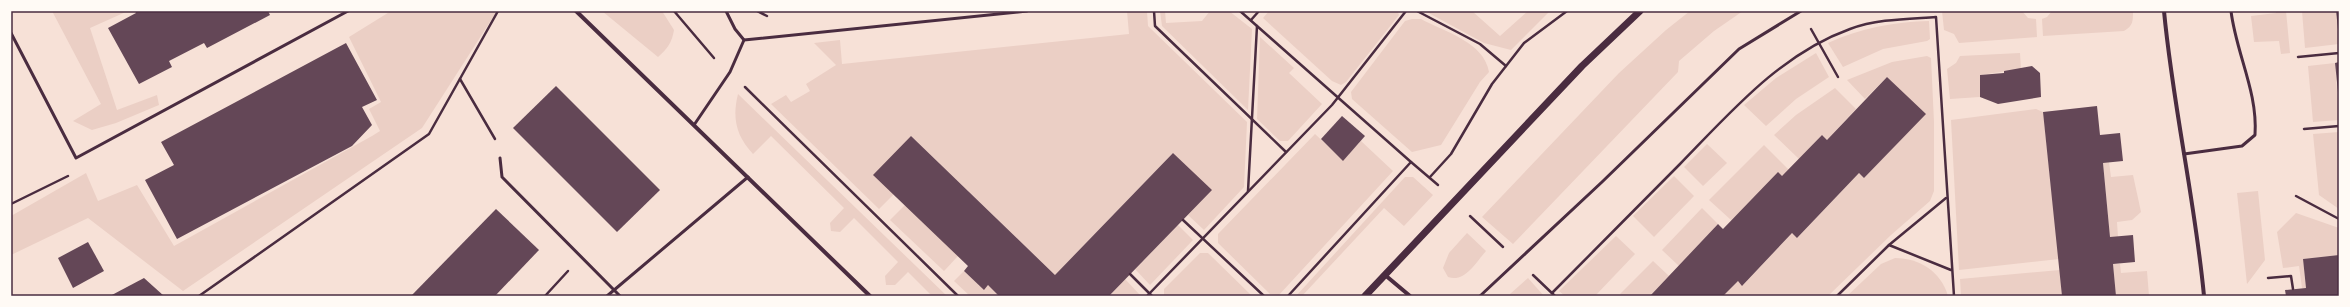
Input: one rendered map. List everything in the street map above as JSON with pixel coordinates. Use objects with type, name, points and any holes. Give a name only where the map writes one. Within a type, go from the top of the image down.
[{"type":"street","points":[[576,11],[870,296]]},
{"type":"street","points":[[1365,296],[1582,66],[1640,11]]},
{"type":"street","points":[[2164,11],[2168,51],[2200,254],[2204,296]]},
{"type":"street","points":[[1385,275],[1410,296]]},
{"type":"lane","points":[[11,34],[76,158],[348,11]]},
{"type":"lane","points":[[726,11],[735,29],[744,40]]},
{"type":"lane","points":[[744,40],[1027,11]]},
{"type":"lane","points":[[1480,296],[1602,182],[1739,49],[1800,11]]},
{"type":"lane","points":[[2184,154],[2242,146],[2255,135],[2256,124],[2246,66],[2234,30],[2231,11]]},
{"type":"lane","points":[[694,125],[730,72],[744,40]]},
{"type":"lane","points":[[500,158],[502,177],[620,296]]},
{"type":"lane","points":[[607,296],[748,177]]},
{"type":"path","points":[[199,296],[429,134],[498,11]]},
{"type":"path","points":[[674,11],[730,72],[958,296]]},
{"type":"path","points":[[1154,11],[1155,26],[1286,152]]},
{"type":"path","points":[[1240,11],[1411,162],[1430,177],[1454,200]]},
{"type":"path","points":[[1251,20],[1259,11]]},
{"type":"path","points":[[1130,274],[1150,295],[1338,98],[1406,11]]},
{"type":"path","points":[[1417,11],[1480,44],[1506,66]]},
{"type":"path","points":[[1430,177],[1451,154],[1492,84],[1524,42],[1567,11]]},
{"type":"path","points":[[1800,11],[1838,77]]},
{"type":"path","points":[[1552,293],[1747,96],[1788,63],[1819,44],[1850,29],[1872,23],[1936,16],[1946,198],[1954,296]]},
{"type":"path","points":[[1248,192],[1257,26]]},
{"type":"path","points":[[2298,57],[2339,53]]},
{"type":"path","points":[[460,79],[494,136],[500,158]]},
{"type":"path","points":[[2304,129],[2339,126]]},
{"type":"path","points":[[11,204],[75,173],[76,158]]},
{"type":"path","points":[[1288,296],[1411,162]]},
{"type":"path","points":[[2296,196],[2339,219]]},
{"type":"path","points":[[1838,296],[1889,245],[1946,198]]},
{"type":"path","points":[[1183,220],[1264,296]]},
{"type":"path","points":[[1889,245],[1951,270]]},
{"type":"path","points":[[545,296],[581,258]]},
{"type":"path","points":[[2268,278],[2291,276],[2293,289]]},
{"type":"shaded area","points":[[52,11],[128,11],[90,28],[117,110],[157,95],[159,105],[116,123],[92,130],[73,121],[101,104]]},
{"type":"shaded area","points":[[391,11],[497,11],[422,128],[183,291],[88,218],[11,255],[11,216],[86,173],[98,201],[137,185],[174,246],[380,131],[369,109],[381,102],[349,37]]},
{"type":"shaded area","points":[[602,11],[662,11],[674,30],[671,41],[667,48],[658,57]]},
{"type":"shaded area","points":[[1127,11],[1147,11],[1148,26],[1247,122],[1244,187],[1204,230],[1188,215],[1211,190],[1173,153],[1055,275],[911,136],[894,194],[879,209],[771,104],[786,95],[791,102],[810,91],[806,84],[836,65],[814,43],[840,40],[842,64],[1129,34]]},
{"type":"shaded area","points":[[1160,11],[1165,11],[1166,23],[1202,21],[1210,11],[1229,11],[1252,29],[1248,110],[1162,26]]},
{"type":"shaded area","points":[[1269,11],[1388,11],[1398,12],[1399,15],[1346,82],[1341,85],[1332,81],[1263,18]]},
{"type":"shaded area","points":[[1425,11],[1472,11],[1500,36],[1528,11],[1550,11],[1511,50],[1484,43]]},
{"type":"shaded area","points":[[1690,11],[1743,11],[1714,31],[1679,61],[1678,72],[1513,244],[1482,217],[1619,73],[1666,30]]},
{"type":"shaded area","points":[[1942,11],[2022,11],[2028,18],[2036,19],[2037,37],[1959,43],[1954,34],[1944,30]]},
{"type":"shaded area","points":[[2052,11],[2133,11],[2133,18],[2131,25],[2124,31],[2043,36],[2042,19],[2047,17]]},
{"type":"shaded area","points":[[2276,11],[2286,11],[2290,53],[2281,54],[2279,41],[2254,42],[2251,16],[2276,13]]},
{"type":"shaded area","points":[[2302,11],[2336,11],[2339,44],[2305,48]]},
{"type":"shaded area","points":[[1421,19],[1472,45],[1486,62],[1489,72],[1480,82],[1441,145],[1412,152],[1352,99],[1351,92],[1405,21]]},
{"type":"shaded area","points":[[1929,21],[1930,39],[1927,41],[1883,49],[1843,67],[1828,43],[1852,33],[1890,24]]},
{"type":"shaded area","points":[[1260,37],[1294,68],[1289,73],[1322,104],[1288,141],[1280,141],[1257,119]]},
{"type":"shaded area","points":[[1816,53],[1829,77],[1796,99],[1766,126],[1744,105],[1776,78]]},
{"type":"shaded area","points":[[2020,53],[2021,69],[1980,75],[1980,97],[1950,99],[1947,69],[1956,63],[1960,56]]},
{"type":"shaded area","points":[[1927,56],[1931,58],[1934,122],[1934,191],[1930,201],[1891,235],[1828,296],[1723,296],[1738,281],[1743,285],[1792,233],[1797,238],[1859,173],[1864,178],[1925,114],[1887,77],[1865,99],[1847,80],[1892,62]]},
{"type":"shaded area","points":[[2335,63],[2339,120],[2313,122],[2308,66]]},
{"type":"shaded area","points":[[1835,88],[1856,109],[1827,140],[1822,135],[1799,159],[1774,135],[1796,115]]},
{"type":"shaded area","points":[[738,94],[947,296],[932,296],[908,272],[895,285],[886,285],[885,276],[898,262],[854,218],[840,232],[831,231],[830,223],[844,208],[771,136],[753,154],[747,147],[739,133],[737,126],[735,111]]},
{"type":"shaded area","points":[[2036,109],[2043,112],[2059,259],[1959,270],[1951,120]]},
{"type":"shaded area","points":[[2339,132],[2339,209],[2319,195],[2313,134]]},
{"type":"shaded area","points":[[1315,134],[1343,160],[1361,141],[1393,171],[1279,295],[1270,294],[1218,243],[1218,234]]},
{"type":"shaded area","points":[[1707,144],[1727,163],[1703,186],[1684,167]]},
{"type":"shaded area","points":[[1764,145],[1789,170],[1731,220],[1709,200]]},
{"type":"shaded area","points":[[2109,162],[2111,177],[2133,175],[2141,212],[2132,220],[2117,222],[2118,237],[2110,237],[2103,163]]},
{"type":"shaded area","points":[[1674,176],[1694,196],[1654,237],[1633,216]]},
{"type":"shaded area","points":[[1405,177],[1413,177],[1433,195],[1404,226],[1384,208],[1302,296],[1296,296]]},
{"type":"shaded area","points":[[2258,191],[2265,260],[2247,284],[2237,193]]},
{"type":"shaded area","points":[[905,205],[958,256],[944,271],[890,220]]},
{"type":"shaded area","points":[[1702,208],[1718,224],[1679,266],[1662,250]]},
{"type":"shaded area","points":[[2296,213],[2339,228],[2339,255],[2303,259],[2306,288],[2302,288],[2299,266],[2283,268],[2277,232]]},
{"type":"shaded area","points":[[1178,225],[1193,240],[1150,285],[1135,269]]},
{"type":"shaded area","points":[[1467,233],[1486,251],[1474,266],[1465,274],[1460,277],[1448,277],[1443,268],[1449,253]]},
{"type":"shaded area","points":[[1616,236],[1635,254],[1595,296],[1565,296],[1559,291]]},
{"type":"shaded area","points":[[1200,253],[1208,253],[1252,296],[1164,296],[1164,289]]},
{"type":"shaded area","points":[[1895,258],[1921,264],[1935,273],[1945,287],[1948,296],[1847,296],[1881,264]]},
{"type":"shaded area","points":[[1653,261],[1669,276],[1650,296],[1622,296],[1620,294]]},
{"type":"shaded area","points":[[2113,264],[2120,264],[2121,273],[2147,271],[2149,296],[2116,296]]},
{"type":"shaded area","points":[[2060,270],[2062,296],[1961,296],[1960,279]]},
{"type":"shaded area","points":[[964,271],[984,290],[988,285],[999,296],[970,296],[954,281]]},
{"type":"shaded area","points":[[1528,278],[1544,296],[1510,296],[1510,294]]},
{"type":"shaded area","points":[[1125,279],[1140,295],[1109,296]]},
{"type":"building","points":[[135,11],[268,11],[270,15],[207,48],[204,43],[169,61],[172,67],[139,84],[108,28],[136,13]]},
{"type":"building","points":[[2336,11],[2339,11],[2339,29],[2338,29]]},
{"type":"building","points":[[346,43],[377,100],[362,107],[372,125],[352,146],[177,239],[145,180],[174,165],[161,142]]},
{"type":"building","points":[[2339,62],[2339,92],[2338,92],[2335,63]]},
{"type":"building","points":[[2032,66],[2040,73],[2041,97],[1998,104],[1980,97],[1980,75],[2004,73],[2004,71]]},
{"type":"building","points":[[1887,77],[1926,114],[1864,178],[1859,173],[1797,238],[1792,233],[1742,286],[1738,281],[1723,296],[1650,296],[1718,224],[1723,229],[1778,172],[1782,176],[1822,135],[1827,140]]},
{"type":"building","points":[[556,86],[660,190],[617,232],[513,128]]},
{"type":"building","points":[[2097,106],[2100,135],[2120,133],[2123,161],[2103,163],[2110,237],[2133,235],[2135,262],[2113,264],[2116,296],[2062,296],[2043,112]]},
{"type":"building","points":[[1342,116],[1365,136],[1343,161],[1321,139]]},
{"type":"building","points":[[911,136],[1055,275],[1173,153],[1212,190],[1109,296],[999,296],[988,285],[984,290],[964,271],[968,266],[873,175]]},
{"type":"building","points":[[496,209],[539,250],[495,296],[411,296]]},
{"type":"building","points":[[88,242],[104,271],[73,288],[58,258]]},
{"type":"building","points":[[2339,255],[2339,296],[2286,296],[2285,290],[2306,288],[2303,259]]},
{"type":"building","points":[[144,278],[164,296],[110,296]]}]
